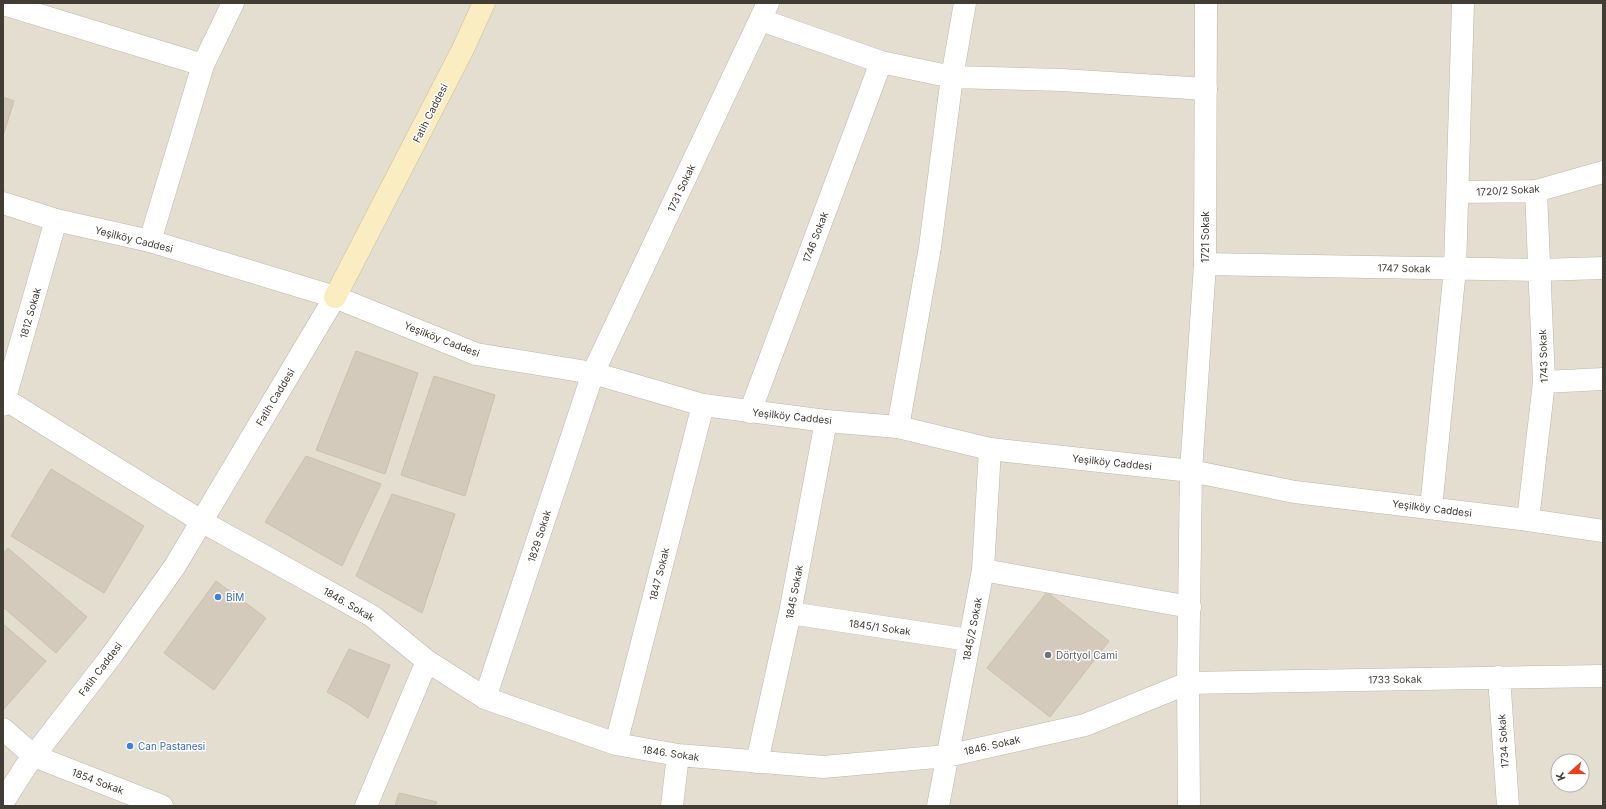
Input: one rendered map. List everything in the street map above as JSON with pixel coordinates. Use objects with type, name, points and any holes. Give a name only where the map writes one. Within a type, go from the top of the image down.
[{"type":"main road","name":"Fatih Caddesi","points":[[335,297],[463,49],[484,3]]},
{"type":"street","points":[[150,242],[203,65],[233,3]]},
{"type":"street","points":[[898,427],[930,248],[952,77],[965,3]]},
{"type":"street","name":"1721 Sokak","points":[[1189,806],[1188,683],[1191,471],[1205,264],[1206,3]]},
{"type":"street","points":[[1431,508],[1455,269],[1463,3]]},
{"type":"street","points":[[3,4],[203,65]]},
{"type":"street","points":[[764,11],[881,62],[952,77],[1062,80],[1206,89]]},
{"type":"street","name":"1731 Sokak","points":[[593,373],[764,11]]},
{"type":"street","name":"1746 Sokak","points":[[750,412],[881,62]]},
{"type":"street","name":"1720/2 Sokak","points":[[1458,192],[1536,191],[1603,172]]},
{"type":"street","name":"1743 Sokak","points":[[1528,520],[1544,382],[1536,191]]},
{"type":"street","name":"Yeşilköy Caddesi","points":[[3,203],[56,220],[150,242],[335,297],[476,354],[593,373],[703,405],[826,421],[898,427],[990,449],[1191,471],[1295,492],[1528,520],[1603,531]]},
{"type":"street","name":"1812 Sokak","points":[[4,401],[56,220]]},
{"type":"street","name":"1747 Sokak","points":[[1205,264],[1540,270],[1603,268]]},
{"type":"street","name":"Fatih Caddesi","points":[[3,802],[30,761],[121,642],[175,566],[335,297]]},
{"type":"street","name":"1829 Sokak","points":[[484,698],[593,373]]},
{"type":"street","points":[[1544,382],[1603,379]]},
{"type":"street","name":"1846. Sokak","points":[[4,401],[201,521],[372,616],[427,660],[484,698],[616,744],[678,755],[823,767],[947,756],[1084,725],[1188,683]]},
{"type":"street","name":"1847 Sokak","points":[[616,744],[703,405]]},
{"type":"street","name":"1845 Sokak","points":[[757,762],[790,613],[826,421]]},
{"type":"street","name":"1845/2 Sokak","points":[[938,806],[983,570],[990,449]]},
{"type":"street","points":[[983,570],[1190,607]]},
{"type":"street","name":"1845/1 Sokak","points":[[790,613],[969,640]]},
{"type":"street","points":[[366,806],[427,660]]},
{"type":"street","name":"1733 Sokak","points":[[1188,683],[1603,676]]},
{"type":"street","name":"1734 Sokak","points":[[1499,677],[1508,806]]},
{"type":"street","points":[[3,728],[30,761]]},
{"type":"street","points":[[672,806],[678,755]]},
{"type":"street","name":"Fatih Caddesi","points":[[3,781],[30,761]]},
{"type":"street","name":"1854 Sokak","points":[[30,761],[162,806]]},
{"type":"shaded area","points":[[3,3],[1603,3],[1603,806],[3,806]]},
{"type":"building","points":[[3,97],[14,101],[3,136]]},
{"type":"building","points":[[356,351],[418,373],[385,474],[316,450]]},
{"type":"building","points":[[434,376],[495,395],[465,496],[401,475]]},
{"type":"building","points":[[306,456],[381,484],[342,566],[265,522]]},
{"type":"building","points":[[51,469],[144,526],[104,593],[11,536]]},
{"type":"building","points":[[392,494],[455,514],[422,613],[356,576]]},
{"type":"building","points":[[8,548],[87,617],[56,653],[3,607],[3,554]]},
{"type":"building","points":[[216,581],[266,618],[214,690],[164,653]]},
{"type":"building","name":"Dörtyol Cami","points":[[1047,592],[1109,641],[1050,717],[987,668]]},
{"type":"building","points":[[3,624],[46,661],[3,710]]},
{"type":"building","points":[[349,649],[390,665],[368,718],[327,692]]},
{"type":"building","points":[[399,793],[437,802],[435,806],[395,806]]},
{"type":"place","name":"BİM","points":[[218,597]]},
{"type":"place","name":"Dörtyol Cami","points":[[1048,655]]},
{"type":"place","name":"Can Pastanesi","points":[[130,746]]}]
